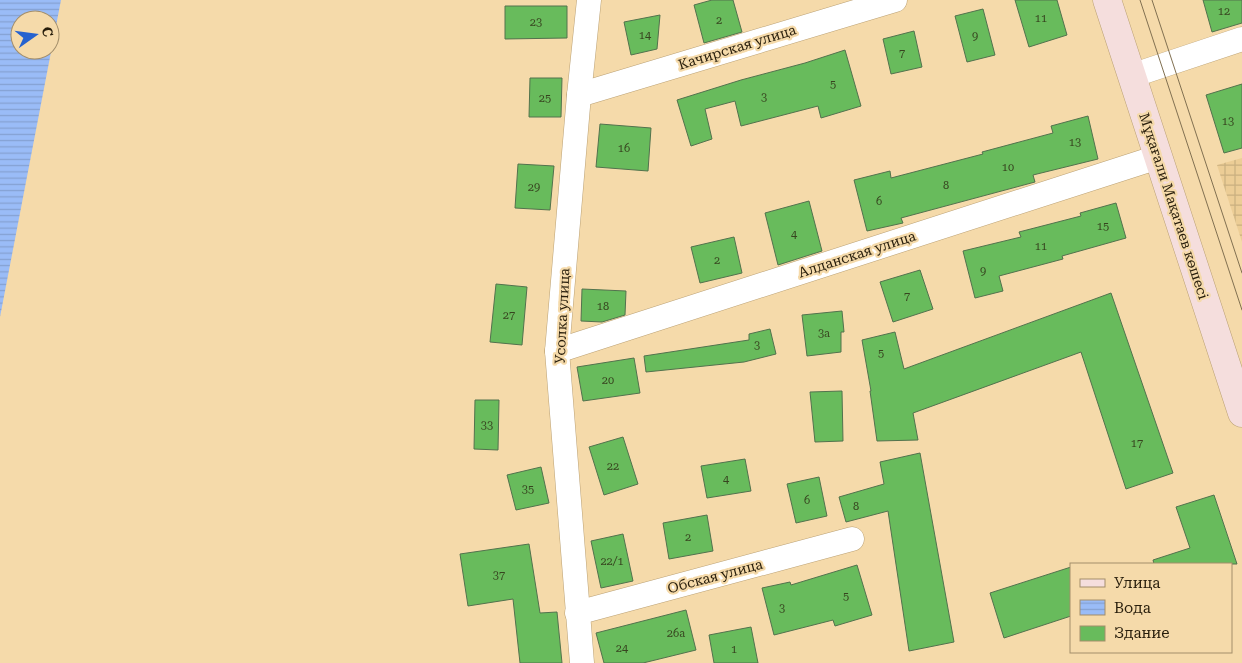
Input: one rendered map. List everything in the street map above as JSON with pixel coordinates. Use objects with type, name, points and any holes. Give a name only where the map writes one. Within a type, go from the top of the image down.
[{"type":"main road","name":"Мұқағали Мақатаев көшесі","points":[[1107,0],[1242,413]]},
{"type":"street","name":"Усолка улица","points":[[582,663],[557,351],[588,0]]},
{"type":"street","name":"Качирская улица","points":[[579,95],[895,0]]},
{"type":"street","points":[[1131,76],[1242,39]]},
{"type":"street","name":"Алданская улица","points":[[557,351],[1158,157]]},
{"type":"street","name":"Обская улица","points":[[577,613],[852,539]]},
{"type":"shaded area","points":[[1242,158],[1242,242],[1217,165]]},
{"type":"water","points":[[0,0],[61,0],[59,10],[10,10],[10,60],[49,60],[0,317]]},
{"type":"building","points":[[712,0],[733,0],[742,32],[704,43],[694,5]]},
{"type":"building","points":[[1015,0],[1057,0],[1067,35],[1029,47]]},
{"type":"building","points":[[1203,0],[1242,0],[1242,23],[1212,32]]},
{"type":"building","points":[[505,6],[567,6],[567,38],[505,39]]},
{"type":"building","points":[[983,9],[995,55],[967,62],[955,16]]},
{"type":"building","points":[[660,15],[657,49],[631,55],[624,22]]},
{"type":"building","points":[[914,31],[922,67],[891,74],[883,39]]},
{"type":"building","points":[[845,50],[861,106],[821,118],[818,106],[741,126],[735,101],[705,109],[712,139],[691,146],[677,100]]},
{"type":"building","points":[[530,78],[562,78],[561,117],[529,117]]},
{"type":"building","points":[[1242,84],[1242,148],[1224,153],[1206,95]]},
{"type":"building","points":[[1088,116],[1098,159],[1033,175],[1035,182],[901,218],[903,223],[867,231],[854,180],[890,171],[891,178],[983,154],[982,152],[1053,133],[1051,126]]},
{"type":"building","points":[[600,124],[651,128],[648,171],[596,167]]},
{"type":"building","points":[[518,164],[554,166],[550,210],[515,208]]},
{"type":"building","points":[[809,201],[822,251],[778,265],[765,213]]},
{"type":"building","points":[[1116,203],[1126,238],[1062,256],[1063,259],[999,276],[1003,291],[975,298],[963,251],[1021,237],[1019,232],[1081,216],[1080,213]]},
{"type":"building","points":[[734,237],[742,273],[700,283],[691,247]]},
{"type":"building","points":[[920,270],[933,309],[893,322],[880,282]]},
{"type":"building","points":[[496,284],[527,287],[522,345],[490,342]]},
{"type":"building","points":[[582,289],[626,291],[625,315],[602,322],[581,321]]},
{"type":"building","points":[[1111,293],[1173,473],[1126,489],[1081,352],[913,413],[918,440],[877,441],[862,340],[895,332],[904,369]]},
{"type":"building","points":[[842,311],[844,332],[841,332],[841,352],[807,356],[802,315]]},
{"type":"building","points":[[770,329],[776,354],[744,362],[646,372],[644,356],[749,340],[749,334]]},
{"type":"building","points":[[634,358],[640,393],[583,401],[577,367]]},
{"type":"building","points":[[842,391],[843,441],[815,442],[810,392]]},
{"type":"building","points":[[475,400],[499,400],[498,450],[474,449]]},
{"type":"building","points":[[623,437],[638,484],[604,495],[589,447]]},
{"type":"building","points":[[920,453],[954,642],[909,651],[888,511],[846,522],[839,497],[884,484],[880,462]]},
{"type":"building","points":[[745,459],[751,491],[707,498],[701,466]]},
{"type":"building","points":[[541,467],[549,503],[516,510],[507,475]]},
{"type":"building","points":[[819,477],[827,516],[796,523],[787,484]]},
{"type":"building","points":[[1214,495],[1237,564],[1154,563],[1153,560],[1190,548],[1176,507]]},
{"type":"building","points":[[707,515],[713,551],[669,559],[663,523]]},
{"type":"building","points":[[623,534],[633,581],[601,588],[591,541]]},
{"type":"building","points":[[529,544],[540,613],[557,612],[562,663],[520,663],[513,599],[468,606],[460,554]]},
{"type":"building","points":[[857,565],[872,615],[835,626],[833,620],[774,635],[762,588],[790,582],[791,585]]},
{"type":"building","points":[[1070,567],[1070,616],[1004,638],[990,593]]},
{"type":"building","points":[[686,610],[696,650],[643,663],[604,663],[596,633]]},
{"type":"building","points":[[751,627],[758,663],[714,663],[709,635]]},
{"type":"tram line","points":[[1140,0],[1242,310]]},
{"type":"tram line","points":[[1152,0],[1242,273]]}]
